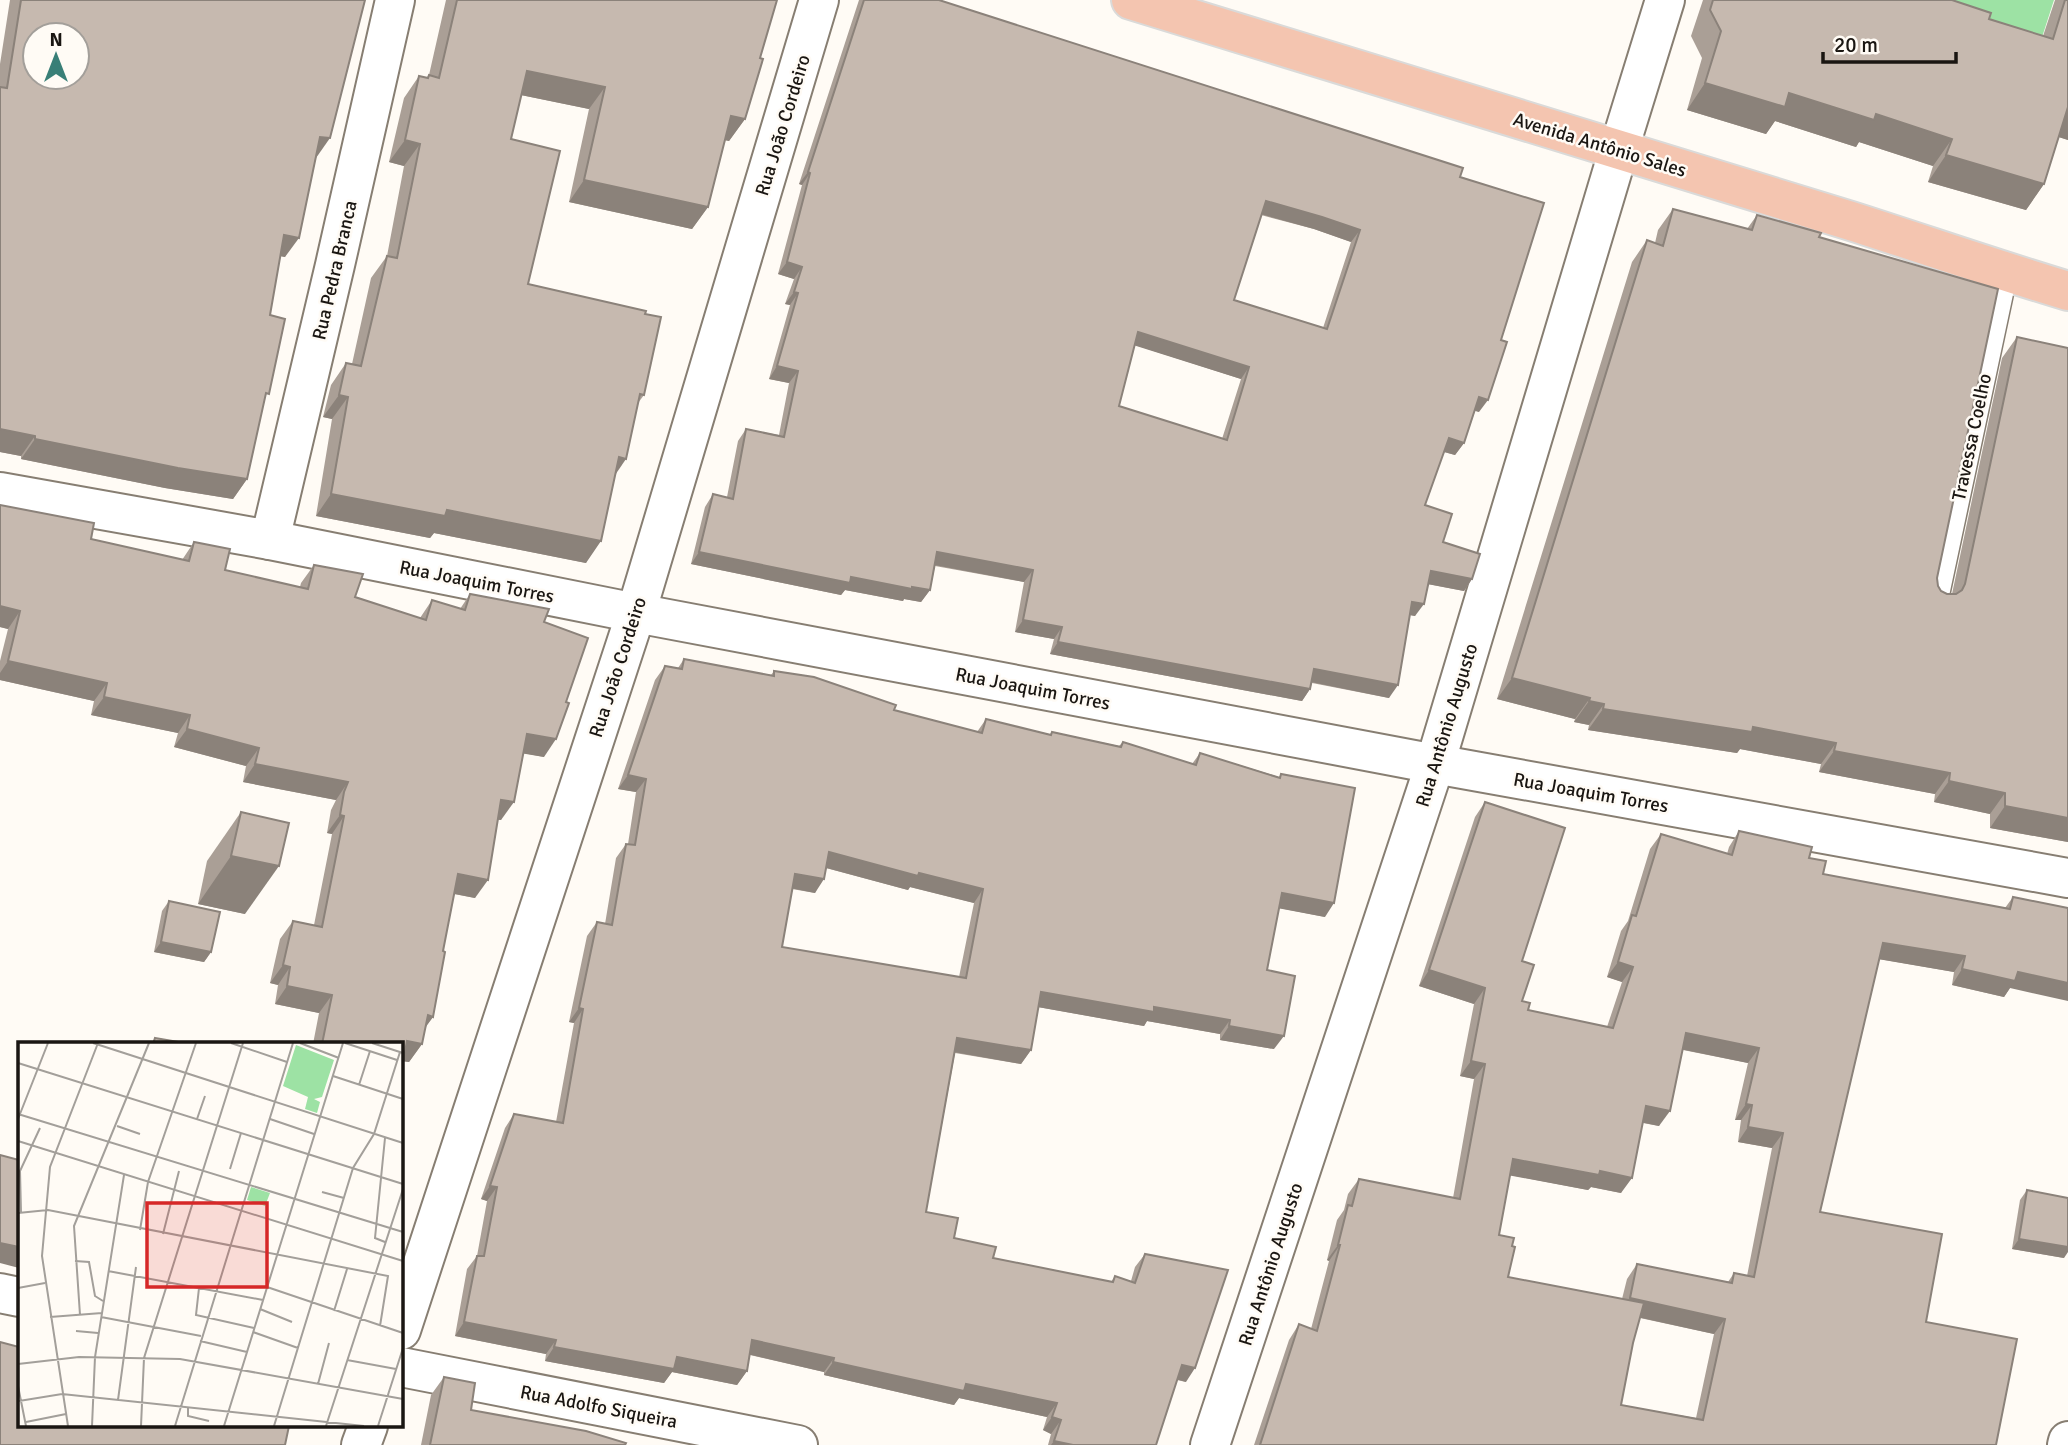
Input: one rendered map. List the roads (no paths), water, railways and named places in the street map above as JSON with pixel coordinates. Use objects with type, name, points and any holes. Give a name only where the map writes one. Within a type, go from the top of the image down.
[{"type":"main road","name":"Avenida Antônio Sales","points":[[1131,0],[1619,149],[2068,291]]},
{"type":"street","name":"Rua Pedra Branca","points":[[270,540],[394,0]]},
{"type":"street","name":"Rua João Cordeiro","points":[[402,1327],[636,613],[819,0]]},
{"type":"street","name":"Rua Antônio Augusto","points":[[1210,1445],[1435,764],[1665,0]]},
{"type":"street","name":"Rua Joaquim Torres","points":[[0,492],[270,540],[636,613],[1435,764],[2068,878]]},
{"type":"street","points":[[0,1293],[18,1297]]},
{"type":"street","name":"Rua Adolfo Siqueira","points":[[402,1367],[798,1445]]},
{"type":"street","points":[[361,1445],[367,1428]]},
{"type":"lane","name":"Travessa Coelho","points":[[1936,603],[2006,272]]}]
